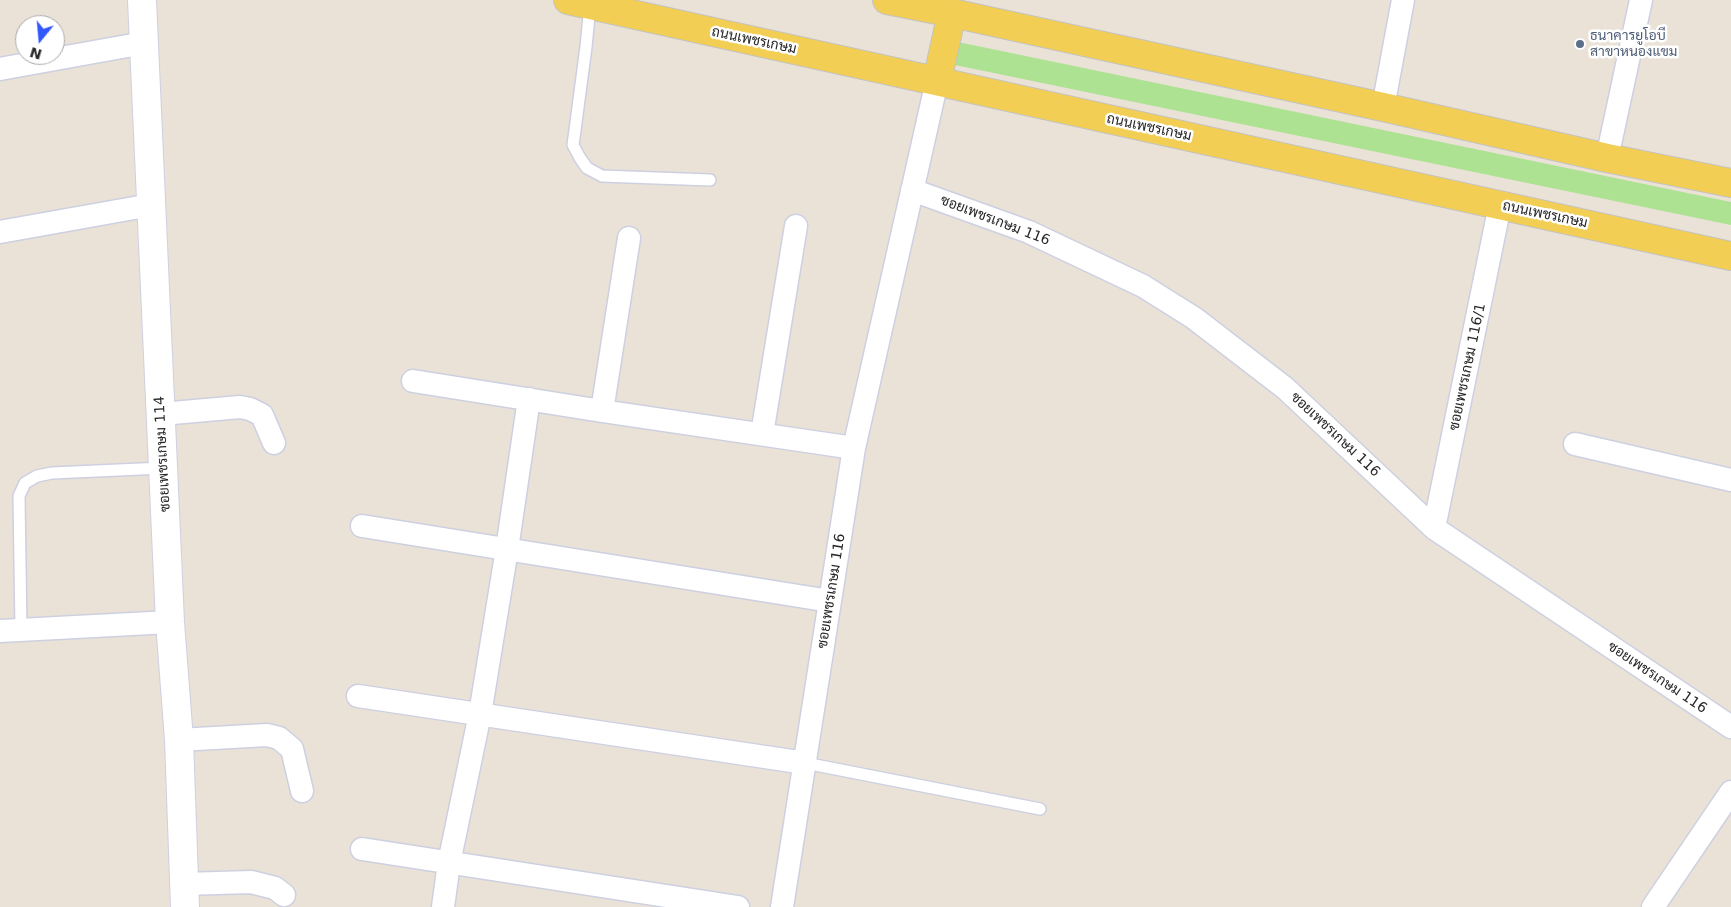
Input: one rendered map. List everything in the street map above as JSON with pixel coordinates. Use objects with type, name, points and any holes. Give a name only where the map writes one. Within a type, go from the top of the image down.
[{"type":"main road","points":[[887,0],[953,6],[1607,158],[1731,183]]},
{"type":"main road","name":"ถนนเพชรเกษม","points":[[579,2],[1731,256]]},
{"type":"main road","points":[[937,81],[953,6]]},
{"type":"street","name":"ซอยเพชรเกษม 114","points":[[142,0],[184,896]]},
{"type":"street","points":[[1383,107],[1403,0]]},
{"type":"street","points":[[1607,158],[1641,0]]},
{"type":"street","points":[[0,69],[144,43]]},
{"type":"street","name":"ซอยเพชรเกษม 116","points":[[782,907],[854,448],[937,81]]},
{"type":"street","name":"ซอยเพชรเกษม 116","points":[[912,190],[1029,232],[1143,286],[1194,318],[1285,388],[1434,528],[1731,727]]},
{"type":"street","points":[[0,232],[151,205]]},
{"type":"street","name":"ซอยเพชรเกษม 116/1","points":[[1434,528],[1500,205]]},
{"type":"street","points":[[762,434],[796,226]]},
{"type":"street","points":[[602,411],[629,238]]},
{"type":"street","points":[[413,381],[854,448]]},
{"type":"street","points":[[443,907],[480,714],[529,399]]},
{"type":"street","points":[[161,414],[240,407],[250,409],[262,415],[274,443]]},
{"type":"street","points":[[1575,444],[1731,480]]},
{"type":"street","points":[[362,526],[830,601]]},
{"type":"street","points":[[11,630],[170,622]]},
{"type":"street","points":[[358,696],[805,763]]},
{"type":"street","points":[[178,740],[268,735],[279,738],[292,748],[302,791]]},
{"type":"street","points":[[1653,907],[1731,792]]},
{"type":"street","points":[[362,849],[738,907]]},
{"type":"street","points":[[184,896],[251,882],[275,888],[284,895]]},
{"type":"lane","points":[[579,2],[586,47],[573,145],[587,168],[602,176],[710,180]]},
{"type":"lane","points":[[11,630],[19,496],[26,483],[37,476],[52,473],[163,468]]},
{"type":"lane","points":[[805,763],[1040,810]]},
{"type":"green space","points":[[958,42],[1731,202],[1731,225],[955,65]]},
{"type":"place","name":"ธนาคารยูโอบี สาขาหนองแขม","points":[[1580,44]]}]
